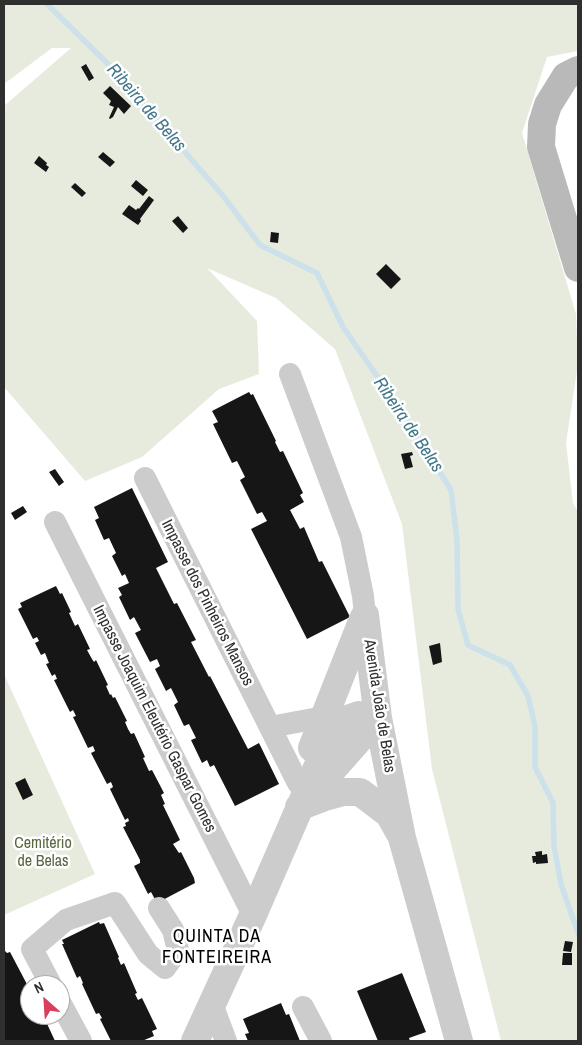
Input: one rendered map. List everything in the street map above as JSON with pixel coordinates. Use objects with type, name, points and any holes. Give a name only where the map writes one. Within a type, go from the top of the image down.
[{"type":"main road","points":[[578,70],[566,76],[548,105],[542,124],[541,147],[578,268]]},
{"type":"street","name":"Avenida João de Belas","points":[[290,374],[351,537],[363,596],[378,718],[402,838],[459,1041]]},
{"type":"street","name":"Impasse dos Pinheiros Mansos","points":[[145,478],[270,727],[299,795]]},
{"type":"street","name":"Impasse Joaquim Eleutério Gaspar Gomes","points":[[55,522],[253,915]]},
{"type":"street","points":[[195,1041],[253,915],[299,795],[324,717],[365,615]]},
{"type":"street","points":[[299,795],[336,730],[348,719],[359,715],[378,718]]},
{"type":"street","points":[[270,727],[324,717]]},
{"type":"street","points":[[299,795],[360,792],[389,814],[402,838]]},
{"type":"street","points":[[46,975],[32,949],[66,920],[115,903],[148,954],[165,968],[178,950],[173,930],[159,908]]},
{"type":"street","points":[[212,1004],[226,1041]]},
{"type":"street","points":[[303,1007],[321,1041]]},
{"type":"street","points":[[70,1021],[81,1041]]},
{"type":"green space","points":[[4,4],[578,4],[578,51],[547,57],[522,133],[576,314],[578,364],[566,443],[573,503],[578,512],[578,1041],[501,1041],[432,769],[402,524],[335,349],[276,298],[207,268],[257,321],[259,374],[219,389],[142,457],[85,481],[4,387],[4,106],[71,48],[52,48],[4,84]]},
{"type":"green space","name":"Cemitério de Belas","points":[[4,674],[95,874],[4,915]]},
{"type":"building","points":[[86,64],[94,78],[89,81],[81,67]]},
{"type":"building","points":[[110,86],[131,106],[124,114],[118,107],[110,119],[114,107],[109,105],[111,101],[103,93]]},
{"type":"building","points":[[103,152],[115,162],[110,167],[98,157]]},
{"type":"building","points":[[39,156],[49,167],[46,172],[34,163]]},
{"type":"building","points":[[136,180],[148,190],[143,196],[131,186]]},
{"type":"building","points":[[75,183],[86,193],[82,197],[71,187]]},
{"type":"building","points":[[149,196],[154,200],[140,219],[141,221],[138,225],[122,214],[129,205],[136,210],[139,209]]},
{"type":"building","points":[[178,216],[188,228],[183,233],[172,221]]},
{"type":"building","points":[[271,232],[279,233],[278,243],[270,242]]},
{"type":"building","points":[[386,264],[401,279],[391,289],[376,274]]},
{"type":"building","points":[[249,392],[251,395],[253,394],[280,452],[283,451],[303,493],[300,495],[304,502],[290,510],[300,529],[304,527],[319,562],[322,561],[350,617],[307,639],[251,529],[267,521],[262,512],[257,514],[240,480],[245,477],[237,461],[232,463],[213,424],[218,422],[212,411]]},
{"type":"building","points":[[412,452],[413,455],[410,456],[413,467],[405,469],[401,454]]},
{"type":"building","points":[[55,469],[64,482],[59,486],[49,472]]},
{"type":"building","points":[[132,488],[168,562],[156,568],[174,604],[177,603],[196,640],[191,642],[248,749],[259,743],[279,784],[235,806],[214,765],[210,767],[207,760],[202,763],[191,740],[196,738],[189,724],[184,726],[174,705],[178,702],[171,688],[166,691],[155,669],[160,666],[157,659],[150,662],[135,633],[141,630],[134,617],[130,620],[119,597],[122,595],[118,588],[129,583],[125,574],[122,576],[112,556],[116,553],[109,538],[104,540],[95,520],[99,518],[94,507]]},
{"type":"building","points":[[23,506],[27,512],[15,520],[11,513]]},
{"type":"building","points":[[56,586],[60,594],[62,593],[75,626],[78,624],[90,649],[87,650],[94,662],[96,660],[108,685],[106,686],[110,695],[113,698],[115,697],[127,721],[125,722],[128,729],[131,734],[134,733],[149,771],[152,770],[164,793],[161,795],[165,804],[163,805],[180,840],[173,844],[179,853],[181,852],[194,878],[195,883],[157,903],[151,892],[148,894],[134,866],[140,863],[140,860],[123,827],[129,821],[128,818],[125,820],[110,789],[113,787],[111,782],[107,784],[91,753],[95,751],[93,746],[88,748],[73,717],[76,716],[73,710],[70,712],[54,680],[57,679],[55,674],[52,676],[46,664],[49,663],[45,653],[41,655],[35,643],[39,641],[37,637],[33,639],[18,609],[22,607],[20,603]]},
{"type":"building","points":[[440,643],[442,662],[433,665],[429,646]]},
{"type":"building","points":[[25,778],[33,795],[23,800],[15,783]]},
{"type":"building","points":[[542,851],[542,855],[547,854],[548,863],[533,863],[532,856],[536,856],[535,852]]},
{"type":"building","points":[[99,922],[100,924],[104,923],[121,965],[124,963],[137,993],[135,994],[138,1000],[142,998],[157,1029],[152,1031],[154,1036],[142,1041],[111,1041],[100,1019],[102,1018],[99,1013],[96,1014],[80,976],[77,978],[62,940]]},
{"type":"building","points":[[565,941],[573,942],[571,952],[563,951]]},
{"type":"building","points":[[4,952],[10,952],[22,975],[20,975],[20,1025],[48,1025],[55,1041],[4,1041]]},
{"type":"building","points":[[563,953],[572,953],[572,965],[562,965]]},
{"type":"building","points":[[402,973],[426,1032],[409,1038],[410,1041],[378,1041],[357,991]]},
{"type":"building","points":[[281,1003],[286,1015],[289,1014],[300,1041],[248,1041],[245,1034],[249,1033],[243,1019]]},
{"type":"waterway","name":"Ribeira de Belas","points":[[47,4],[111,67],[224,197],[260,245],[317,273],[343,327],[402,412],[451,490],[457,540],[458,609],[468,645],[510,665],[528,696],[535,726],[535,767],[553,803],[554,846],[561,884],[578,933]]},
{"type":"district","name":"QUINTA DA FONTEIREIRA","points":[[217,948]]}]
